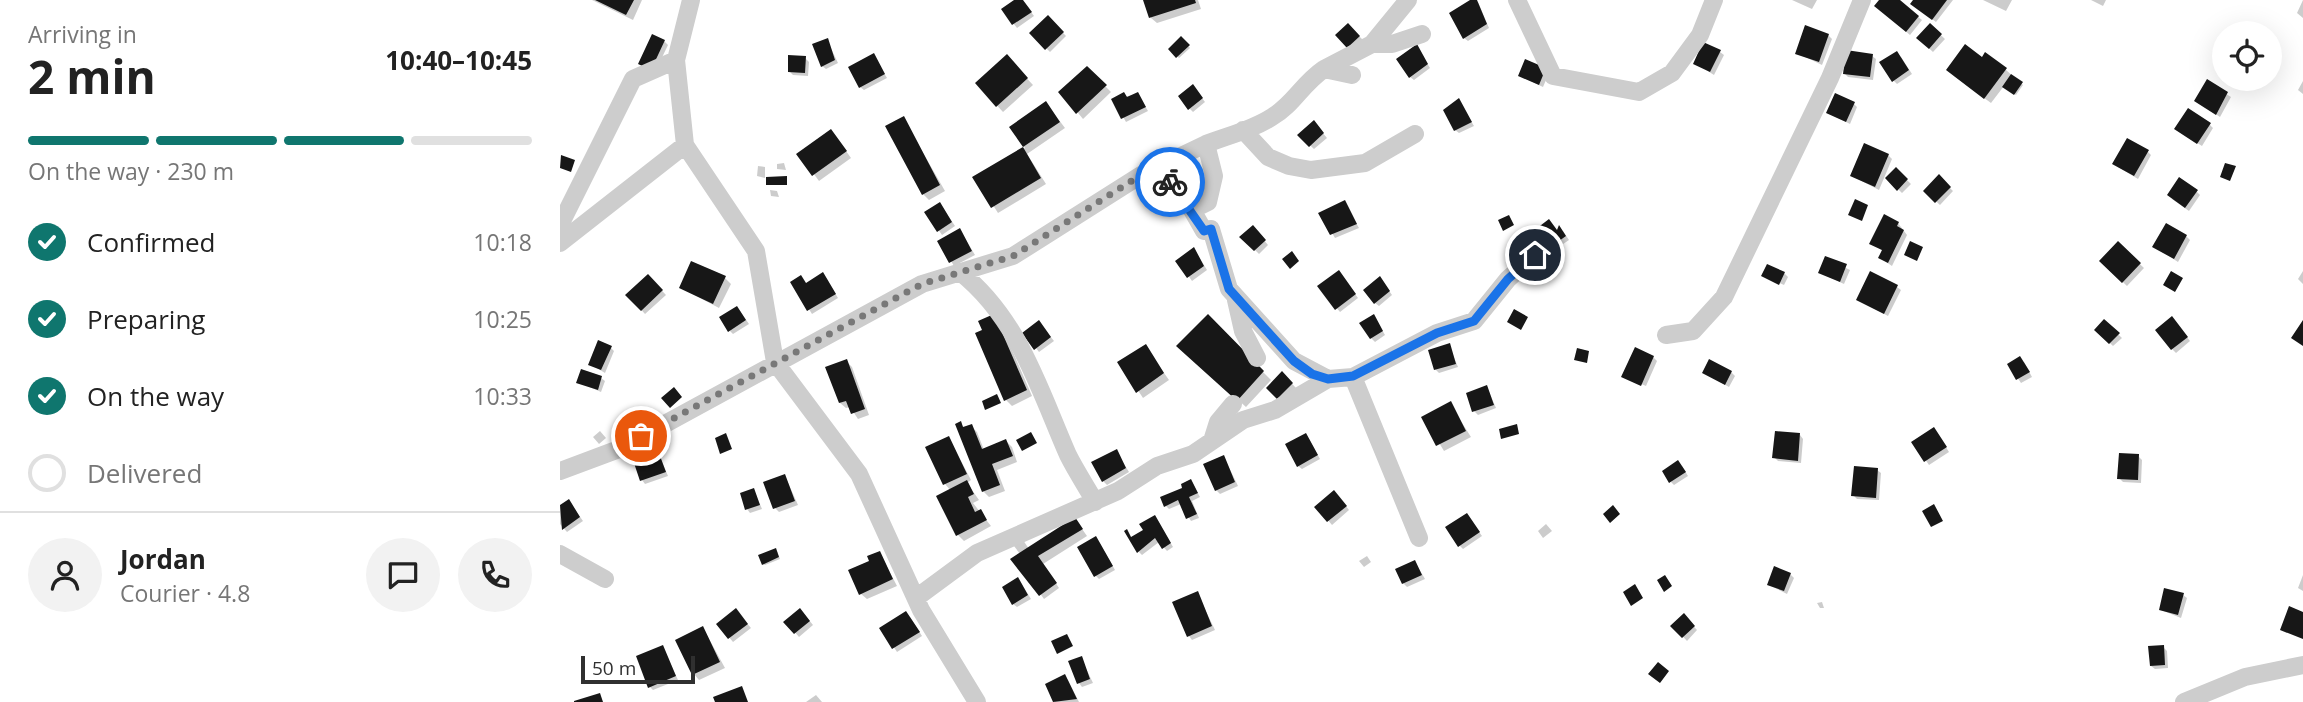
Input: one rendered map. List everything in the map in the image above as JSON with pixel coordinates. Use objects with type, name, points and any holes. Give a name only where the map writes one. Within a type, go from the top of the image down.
[{"type":"street","points":[[691,0],[676,60],[685,145],[756,251],[775,362],[859,474],[916,598],[977,702]]},
{"type":"street","points":[[560,471],[619,449],[922,284],[1013,256],[1153,170],[1206,144],[1272,117],[1293,100],[1304,83],[1371,44],[1408,0]]},
{"type":"street","points":[[1517,0],[1553,76],[1639,92],[1672,73],[1700,35],[1714,0]]},
{"type":"street","points":[[1666,335],[1693,331],[1724,297],[1830,78],[1862,0]]},
{"type":"street","points":[[1371,44],[1392,44],[1422,34]]},
{"type":"street","points":[[560,225],[633,79],[676,60]]},
{"type":"street","points":[[1324,69],[1352,75]]},
{"type":"street","points":[[1243,130],[1268,157],[1289,166],[1311,170],[1365,163],[1415,134]]},
{"type":"street","points":[[1192,210],[1208,202],[1213,191],[1214,176],[1206,144]]},
{"type":"street","points":[[560,243],[685,145]]},
{"type":"street","points":[[1153,170],[1172,184],[1204,231],[1211,229],[1229,289],[1294,361],[1312,374],[1328,379]]},
{"type":"street","points":[[916,598],[963,560],[1095,502],[1157,466],[1193,454],[1243,421],[1275,410],[1328,379],[1353,376],[1417,342],[1474,321],[1508,279],[1535,255]]},
{"type":"street","points":[[960,272],[981,289],[1024,351],[1044,391],[1069,456],[1095,502]]},
{"type":"street","points":[[1236,296],[1243,331],[1256,358]]},
{"type":"street","points":[[1353,376],[1419,538]]},
{"type":"street","points":[[1212,441],[1218,422],[1233,404]]},
{"type":"street","points":[[560,554],[605,579]]},
{"type":"street","points":[[2183,702],[2245,677],[2303,664]]},
{"type":"building","points":[[595,0],[634,0],[626,15]]},
{"type":"building","points":[[1014,0],[1023,0],[1032,12],[1012,25],[1001,9]]},
{"type":"building","points":[[1143,0],[1195,0],[1196,3],[1149,18]]},
{"type":"building","points":[[1470,0],[1477,0],[1487,24],[1463,39],[1449,13]]},
{"type":"building","points":[[1879,0],[1900,0],[1919,16],[1906,32],[1874,6]]},
{"type":"building","points":[[1913,0],[1947,0],[1932,20],[1910,4]]},
{"type":"building","points":[[1048,15],[1064,32],[1045,50],[1029,33]]},
{"type":"building","points":[[1348,23],[1360,36],[1347,48],[1335,35]]},
{"type":"building","points":[[1930,23],[1942,34],[1929,49],[1916,38]]},
{"type":"building","points":[[1805,25],[1829,34],[1819,62],[1795,54]]},
{"type":"building","points":[[652,34],[665,40],[651,70],[638,64]]},
{"type":"building","points":[[1181,36],[1190,45],[1176,58],[1168,49]]},
{"type":"building","points":[[828,38],[835,60],[821,67],[812,44]]},
{"type":"building","points":[[1703,42],[1721,50],[1710,72],[1693,64]]},
{"type":"building","points":[[1417,44],[1428,64],[1409,78],[1396,59]]},
{"type":"building","points":[[1965,44],[1982,57],[1985,52],[2007,68],[1984,99],[1946,70]]},
{"type":"building","points":[[1846,50],[1873,54],[1870,77],[1843,74]]},
{"type":"building","points":[[1897,51],[1909,70],[1892,82],[1879,62]]},
{"type":"building","points":[[874,53],[885,74],[859,88],[848,67]]},
{"type":"building","points":[[1007,54],[1028,78],[996,107],[975,83]]},
{"type":"building","points":[[788,55],[806,56],[805,73],[788,72]]},
{"type":"building","points":[[1525,59],[1546,68],[1539,85],[1518,76]]},
{"type":"building","points":[[1087,66],[1107,85],[1076,114],[1058,92]]},
{"type":"building","points":[[2011,74],[2023,82],[2014,95],[2002,87]]},
{"type":"building","points":[[2207,79],[2212,82],[2212,91],[2228,92],[2216,115],[2194,101]]},
{"type":"building","points":[[1193,84],[1203,98],[1188,110],[1178,96]]},
{"type":"building","points":[[1124,92],[1127,97],[1138,92],[1146,107],[1121,119],[1111,99]]},
{"type":"building","points":[[1835,93],[1855,102],[1846,122],[1826,113]]},
{"type":"building","points":[[1459,98],[1472,122],[1454,131],[1443,110]]},
{"type":"building","points":[[1046,101],[1060,122],[1023,147],[1009,127]]},
{"type":"building","points":[[2188,108],[2211,123],[2197,144],[2174,129]]},
{"type":"building","points":[[904,116],[940,185],[922,195],[885,126]]},
{"type":"building","points":[[1314,120],[1324,133],[1309,147],[1297,135]]},
{"type":"building","points":[[831,129],[847,151],[812,176],[796,154]]},
{"type":"building","points":[[2127,138],[2149,150],[2134,176],[2112,164]]},
{"type":"building","points":[[1864,143],[1889,154],[1875,187],[1850,176]]},
{"type":"building","points":[[1023,147],[1041,178],[991,208],[972,177]]},
{"type":"building","points":[[561,155],[575,160],[571,172],[560,168]]},
{"type":"building","points":[[2225,163],[2236,166],[2230,181],[2220,177]]},
{"type":"building","points":[[1896,167],[1908,179],[1897,191],[1885,178]]},
{"type":"building","points":[[1939,174],[1951,187],[1935,203],[1923,191]]},
{"type":"building","points":[[787,176],[787,185],[766,185],[766,177]]},
{"type":"building","points":[[2179,177],[2198,190],[2185,208],[2167,195]]},
{"type":"building","points":[[1855,199],[1868,205],[1862,221],[1848,215]]},
{"type":"building","points":[[1345,200],[1357,224],[1330,235],[1318,213]]},
{"type":"building","points":[[940,202],[952,222],[937,232],[924,212]]},
{"type":"building","points":[[1884,214],[1899,222],[1897,226],[1904,230],[1888,263],[1878,258],[1882,250],[1869,244]]},
{"type":"building","points":[[1509,215],[1514,225],[1503,231],[1498,220]]},
{"type":"building","points":[[1549,219],[1557,230],[1559,225],[1566,236],[1542,253],[1532,232]]},
{"type":"building","points":[[2166,223],[2187,235],[2174,259],[2152,247]]},
{"type":"building","points":[[1253,225],[1266,240],[1254,251],[1239,237]]},
{"type":"building","points":[[960,228],[972,251],[949,263],[937,241]]},
{"type":"building","points":[[1910,241],[1923,247],[1917,261],[1904,255]]},
{"type":"building","points":[[2118,241],[2141,263],[2122,283],[2099,261]]},
{"type":"building","points":[[1194,247],[1204,266],[1187,278],[1175,261]]},
{"type":"building","points":[[1292,251],[1299,261],[1290,269],[1282,259]]},
{"type":"building","points":[[1825,256],[1847,264],[1840,282],[1818,273]]},
{"type":"building","points":[[691,261],[726,276],[713,304],[679,288]]},
{"type":"building","points":[[1767,264],[1785,272],[1779,285],[1761,276]]},
{"type":"building","points":[[1339,270],[1356,294],[1335,310],[1317,286]]},
{"type":"building","points":[[1870,271],[1898,285],[1884,314],[1856,300]]},
{"type":"building","points":[[2171,271],[2183,278],[2175,292],[2163,285]]},
{"type":"building","points":[[823,272],[836,294],[807,311],[790,282],[801,275],[806,283]]},
{"type":"building","points":[[648,274],[663,290],[641,311],[625,295]]},
{"type":"building","points":[[1380,276],[1390,291],[1374,304],[1363,290]]},
{"type":"building","points":[[737,306],[746,320],[728,332],[719,317]]},
{"type":"building","points":[[1514,309],[1528,317],[1521,330],[1507,322]]},
{"type":"building","points":[[994,314],[1027,390],[1004,401],[975,333],[982,330],[978,321]]},
{"type":"building","points":[[1208,314],[1264,371],[1237,401],[1176,346]]},
{"type":"building","points":[[1374,314],[1383,331],[1370,339],[1359,323]]},
{"type":"building","points":[[2172,316],[2188,337],[2171,350],[2155,330]]},
{"type":"building","points":[[2104,319],[2120,333],[2109,344],[2094,330]]},
{"type":"building","points":[[1039,320],[1051,337],[1034,350],[1022,333]]},
{"type":"building","points":[[2303,320],[2303,346],[2291,338]]},
{"type":"building","points":[[598,340],[612,346],[601,370],[588,365]]},
{"type":"building","points":[[1450,343],[1456,364],[1434,370],[1428,350]]},
{"type":"building","points":[[1146,344],[1164,373],[1136,393],[1117,362]]},
{"type":"building","points":[[1635,347],[1654,356],[1641,386],[1621,377]]},
{"type":"building","points":[[1577,348],[1589,351],[1587,363],[1574,360]]},
{"type":"building","points":[[2020,356],[2030,372],[2016,380],[2007,364]]},
{"type":"building","points":[[847,359],[865,409],[851,414],[846,401],[839,403],[825,367]]},
{"type":"building","points":[[1709,359],[1732,371],[1725,385],[1702,373]]},
{"type":"building","points":[[581,369],[602,376],[598,390],[576,383]]},
{"type":"building","points":[[1282,371],[1293,383],[1277,399],[1266,388]]},
{"type":"building","points":[[1487,385],[1494,405],[1472,412],[1466,393]]},
{"type":"building","points":[[674,387],[682,397],[670,408],[661,398]]},
{"type":"building","points":[[997,394],[1001,403],[985,410],[982,401]]},
{"type":"building","points":[[1451,401],[1466,431],[1436,446],[1421,417]]},
{"type":"building","points":[[961,421],[963,427],[972,424],[982,449],[1006,439],[1013,456],[992,464],[1000,485],[982,492],[955,424]]},
{"type":"building","points":[[1517,424],[1519,434],[1501,439],[1499,429]]},
{"type":"building","points":[[1934,427],[1947,447],[1924,462],[1911,442]]},
{"type":"building","points":[[1775,431],[1800,433],[1798,461],[1772,458]]},
{"type":"building","points":[[1031,432],[1037,443],[1022,451],[1016,440]]},
{"type":"building","points":[[726,433],[732,449],[720,454],[715,438]]},
{"type":"building","points":[[1306,433],[1318,455],[1297,467],[1285,444]]},
{"type":"building","points":[[949,436],[967,474],[943,485],[925,447]]},
{"type":"building","points":[[657,448],[666,472],[640,481],[632,457]]},
{"type":"building","points":[[1117,449],[1126,468],[1102,482],[1091,462]]},
{"type":"building","points":[[2119,453],[2139,454],[2138,480],[2117,479]]},
{"type":"building","points":[[1224,455],[1235,482],[1215,491],[1203,464]]},
{"type":"building","points":[[1678,460],[1686,472],[1669,483],[1662,471]]},
{"type":"building","points":[[1854,466],[1878,468],[1876,498],[1851,496]]},
{"type":"building","points":[[785,474],[795,501],[773,509],[763,482]]},
{"type":"building","points":[[1191,479],[1198,493],[1189,497],[1197,514],[1186,519],[1178,500],[1164,507],[1160,497],[1182,488],[1181,484]]},
{"type":"building","points":[[967,480],[974,494],[968,497],[975,512],[981,509],[987,520],[956,536],[936,496]]},
{"type":"building","points":[[754,488],[760,505],[745,510],[740,493]]},
{"type":"building","points":[[1334,490],[1347,506],[1327,522],[1314,507]]},
{"type":"building","points":[[569,499],[580,517],[562,530],[560,505]]},
{"type":"building","points":[[1934,504],[1943,521],[1931,527],[1922,511]]},
{"type":"building","points":[[1613,505],[1620,514],[1610,523],[1603,514]]},
{"type":"building","points":[[1467,513],[1480,532],[1458,547],[1445,527]]},
{"type":"building","points":[[1155,515],[1171,543],[1162,549],[1155,538],[1137,553],[1124,531],[1127,529],[1131,537],[1143,530],[1139,524]]},
{"type":"building","points":[[1075,517],[1083,529],[1038,556],[1057,583],[1039,596],[1010,559]]},
{"type":"building","points":[[1096,536],[1113,566],[1094,577],[1077,547]]},
{"type":"building","points":[[776,548],[779,557],[762,565],[758,555]]},
{"type":"building","points":[[880,551],[893,579],[859,595],[848,570],[869,561],[867,556]]},
{"type":"building","points":[[1415,560],[1422,575],[1402,584],[1395,569]]},
{"type":"building","points":[[1774,566],[1791,573],[1784,591],[1767,585]]},
{"type":"building","points":[[1665,575],[1672,586],[1664,592],[1657,580]]},
{"type":"building","points":[[1018,577],[1028,595],[1012,605],[1002,587]]},
{"type":"building","points":[[1635,584],[1643,598],[1631,606],[1623,592]]},
{"type":"building","points":[[2164,588],[2184,593],[2178,615],[2159,610]]},
{"type":"building","points":[[1198,591],[1212,626],[1187,637],[1172,602]]},
{"type":"building","points":[[2289,606],[2303,612],[2303,639],[2280,630]]},
{"type":"building","points":[[736,608],[748,624],[728,639],[716,624]]},
{"type":"building","points":[[800,608],[810,621],[794,634],[783,622]]},
{"type":"building","points":[[906,611],[920,632],[892,649],[879,628]]},
{"type":"building","points":[[1684,613],[1695,626],[1682,638],[1670,626]]},
{"type":"building","points":[[703,626],[720,662],[692,675],[675,640]]},
{"type":"building","points":[[1067,634],[1073,646],[1057,654],[1051,641]]},
{"type":"building","points":[[663,645],[676,676],[648,688],[636,656]]},
{"type":"building","points":[[2164,645],[2165,665],[2150,666],[2148,646]]},
{"type":"building","points":[[1082,656],[1090,679],[1077,684],[1068,661]]},
{"type":"building","points":[[1658,662],[1669,671],[1660,683],[1648,674]]},
{"type":"building","points":[[1065,674],[1077,699],[1053,702],[1045,684]]},
{"type":"building","points":[[742,686],[748,702],[715,702],[713,697]]},
{"type":"building","points":[[600,693],[603,702],[574,702],[574,701]]},
{"type":"way so far","points":[[641,436],[922,284],[1013,256],[1141,175],[1153,170],[1170,182]]},
{"type":"route","points":[[1170,182],[1192,210],[1204,231],[1211,229],[1229,289],[1294,361],[1312,374],[1328,379],[1353,376],[1437,333],[1474,321],[1508,279],[1535,255]]}]
